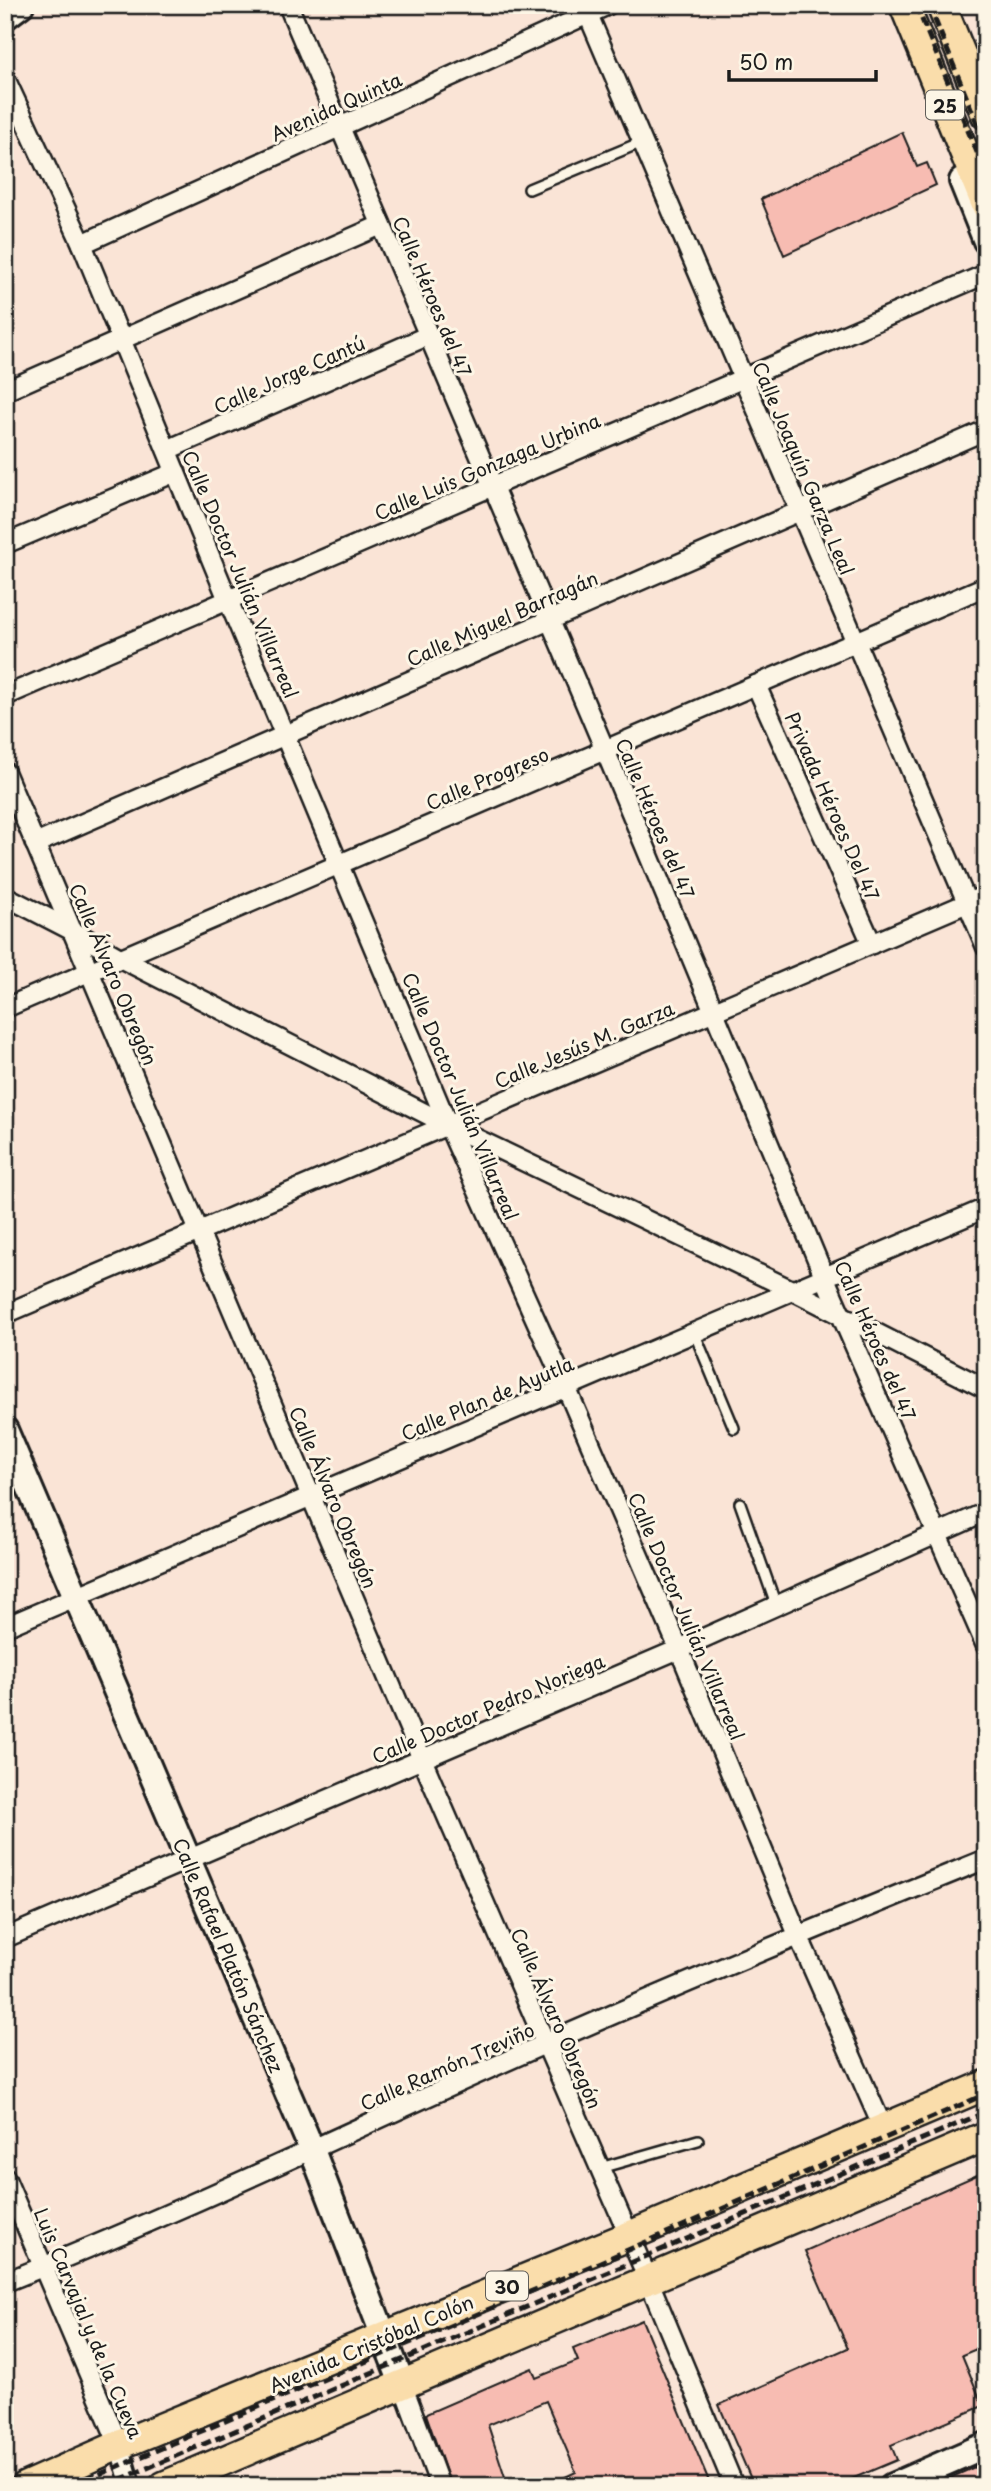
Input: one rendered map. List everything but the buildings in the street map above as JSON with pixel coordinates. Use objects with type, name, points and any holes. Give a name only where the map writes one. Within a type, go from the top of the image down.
[{"type":"main road","name":"25","points":[[904,5],[986,205]]},
{"type":"main road","name":"25","points":[[941,5],[986,115]]},
{"type":"main road","name":"Avenida Cristóbal Colón","points":[[26,2486],[986,2085]]},
{"type":"main road","name":"30","points":[[164,2486],[986,2136]]},
{"type":"street","points":[[5,16],[21,5]]},
{"type":"street","name":"Calle Héroes del 47","points":[[288,5],[824,1276],[986,1646]]},
{"type":"street","name":"Avenida Quinta","points":[[82,244],[340,128],[586,10],[608,5]]},
{"type":"street","name":"25","points":[[891,5],[986,241]]},
{"type":"street","name":"25","points":[[953,5],[986,84]]},
{"type":"street","name":"Calle Joaquín Garza Leal","points":[[586,10],[986,947]]},
{"type":"street","name":"Calle Doctor Julián Villarreal","points":[[5,78],[82,244],[448,1125],[566,1387],[883,2129]]},
{"type":"street","points":[[5,391],[381,225]]},
{"type":"street","name":"Calle Luis Gonzaga Urbina","points":[[5,696],[986,274]]},
{"type":"street","name":"Calle Jorge Cantú","points":[[167,450],[427,336]]},
{"type":"street","name":"Calle Miguel Barragán","points":[[36,844],[986,430]]},
{"type":"street","points":[[5,544],[176,472]]},
{"type":"street","name":"Calle Progreso","points":[[5,1008],[986,586]]},
{"type":"street","name":"Privada Héroes Del 47","points":[[756,685],[872,944]]},
{"type":"street","name":"Calle Álvaro Obregón","points":[[5,772],[422,1759],[648,2279]]},
{"type":"street","name":"Calle Jesús M. Garza","points":[[5,1314],[986,895]]},
{"type":"street","points":[[5,896],[120,958],[448,1125],[792,1290],[986,1389]]},
{"type":"street","name":"Calle Plan de Ayutla","points":[[5,1627],[986,1208]]},
{"type":"street","name":"Calle Rafael Platón Sánchez","points":[[5,1430],[312,2150],[440,2486]]},
{"type":"street","name":"Calle Doctor Pedro Noriega","points":[[5,1938],[679,1649],[986,1511]]},
{"type":"street","name":"Calle Ramón Treviño","points":[[5,2282],[312,2150],[545,2044],[798,1935],[986,1859]]},
{"type":"street","name":"Luis Carvajal y de la Cueva","points":[[5,2177],[119,2445],[131,2486]]},
{"type":"street","points":[[648,2279],[734,2486]]},
{"type":"street","points":[[892,2486],[986,2445]]},
{"type":"lane","points":[[529,189],[642,142]]},
{"type":"lane","points":[[694,1332],[734,1428]]},
{"type":"lane","points":[[740,1503],[776,1605]]},
{"type":"lane","points":[[600,2168],[698,2140]]},
{"type":"railway","points":[[916,5],[986,174]]},
{"type":"railway","points":[[929,5],[986,145]]},
{"type":"railway","points":[[72,2486],[584,2269],[986,2094]]},
{"type":"railway","points":[[105,2486],[986,2112]]}]
